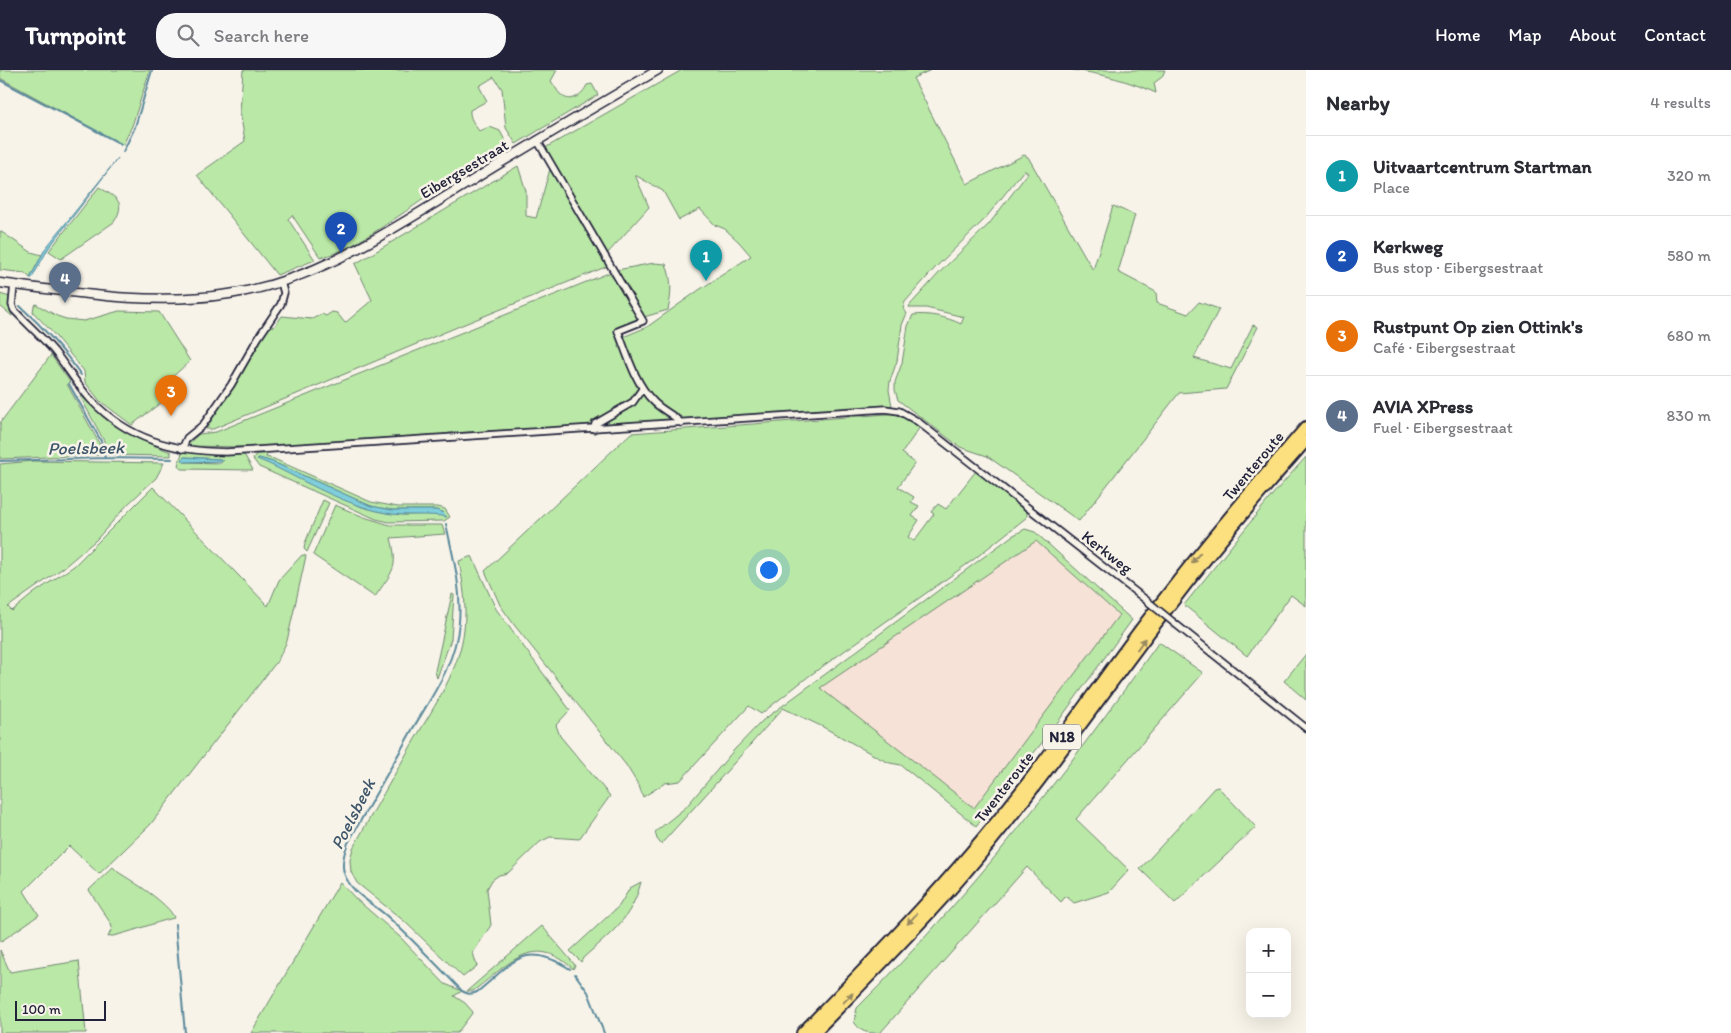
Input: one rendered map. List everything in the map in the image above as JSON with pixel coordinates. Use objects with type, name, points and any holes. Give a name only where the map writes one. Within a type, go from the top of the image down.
[{"type":"highway","name":"Twenteroute","points":[[802,1033],[886,947],[954,873],[1020,792],[1091,699],[1161,602],[1250,491],[1306,427]]},
{"type":"highway","name":"Twenteroute","points":[[814,1033],[888,958],[961,878],[1032,790],[1168,607],[1257,496],[1306,440]]},
{"type":"main road","name":"Eibergsestraat","points":[[0,283],[103,297],[174,300],[231,294],[281,282],[322,267],[377,238],[537,140],[658,70]]},
{"type":"street","points":[[537,140],[644,321],[618,331],[642,389],[654,403],[681,423]]},
{"type":"street","points":[[182,449],[187,438],[202,425],[231,385],[258,338],[281,304],[284,293],[281,282]]},
{"type":"street","points":[[14,285],[12,305],[14,310],[54,351],[84,391],[101,409],[136,434],[160,444],[182,449],[202,452],[226,452],[681,423]]},
{"type":"street","points":[[594,429],[595,424],[633,402],[642,389]]},
{"type":"street","name":"Kerkweg","points":[[681,423],[886,409],[899,410],[917,421],[1306,728]]},
{"type":"shaded area","points":[[1036,541],[1119,615],[974,809],[820,688]]},
{"type":"green space","points":[[0,70],[150,70],[132,126],[123,145],[0,78]]},
{"type":"green space","points":[[243,70],[557,70],[551,81],[565,98],[576,97],[587,85],[592,84],[598,95],[516,144],[506,128],[502,89],[494,77],[479,86],[487,101],[470,110],[470,116],[479,131],[490,127],[500,131],[509,148],[439,189],[363,239],[332,254],[320,257],[292,215],[288,219],[315,260],[277,275],[197,175],[245,141],[240,112]]},
{"type":"green space","points":[[682,70],[931,70],[913,78],[967,184],[1024,155],[1028,157],[1093,270],[1113,206],[1135,215],[1118,272],[1156,292],[1157,303],[1188,314],[1199,302],[1219,309],[1194,358],[1231,369],[1253,325],[1258,327],[1226,389],[1179,393],[1079,521],[987,456],[960,447],[898,400],[895,382],[902,363],[908,326],[913,315],[937,316],[961,324],[964,317],[926,308],[909,307],[941,271],[989,224],[1028,173],[1024,170],[984,220],[935,268],[905,302],[903,308],[907,313],[902,325],[897,361],[890,381],[889,390],[892,406],[684,419],[655,400],[646,390],[623,337],[647,327],[751,256],[725,229],[715,225],[700,209],[679,220],[663,191],[635,175],[649,207],[607,254],[545,148]]},
{"type":"green space","points":[[1073,70],[1165,70],[1162,77],[1154,83],[1156,93],[1116,78]]},
{"type":"green space","points":[[518,166],[526,191],[526,216],[536,218],[550,169],[608,266],[213,429],[206,429],[270,325],[274,327],[282,316],[312,319],[322,314],[326,316],[332,312],[337,313],[345,323],[372,300],[355,264]]},
{"type":"green space","points":[[99,187],[118,201],[120,209],[118,215],[114,222],[61,259],[49,251]]},
{"type":"green space","points":[[0,231],[31,252],[42,255],[30,278],[25,273],[0,270]]},
{"type":"green space","points":[[654,263],[666,264],[668,270],[671,292],[668,310],[644,317],[617,270]]},
{"type":"green space","points":[[611,272],[640,320],[615,330],[640,387],[637,394],[631,399],[593,426],[450,433],[428,437],[257,449],[186,446],[199,434],[216,432]]},
{"type":"green space","points":[[0,294],[10,297],[12,316],[0,306]]},
{"type":"green space","points":[[36,304],[57,316],[84,321],[119,311],[159,312],[190,361],[169,380],[176,391],[132,425],[100,401],[85,382],[84,371],[33,312]]},
{"type":"green space","points":[[51,355],[70,382],[67,384],[102,452],[98,455],[0,459],[0,423]]},
{"type":"green space","points":[[644,392],[648,402],[674,420],[602,425],[635,404]]},
{"type":"green space","points":[[80,396],[83,396],[102,415],[122,430],[145,442],[171,452],[171,456],[108,455],[104,441]]},
{"type":"green space","points":[[901,413],[920,427],[902,453],[915,463],[898,487],[914,497],[911,502],[919,506],[912,516],[919,520],[908,537],[914,541],[934,514],[931,512],[938,504],[946,509],[976,471],[1027,512],[1027,517],[973,560],[809,676],[761,714],[749,706],[680,781],[665,783],[643,797],[639,786],[626,765],[500,605],[485,571],[631,433]]},
{"type":"green space","points":[[182,453],[241,454],[245,456],[253,470],[181,469],[178,465]],"holes":[[[185,457],[220,459],[221,463],[183,461]]]},
{"type":"green space","points":[[256,454],[267,454],[266,457],[371,502],[398,507],[438,507],[445,509],[450,517],[444,521],[389,522],[376,519],[259,467],[253,459]],"holes":[[[259,458],[273,462],[371,506],[392,510],[436,510],[440,511],[444,516],[437,514],[404,515],[362,507]]]},
{"type":"green space","points":[[1306,457],[1306,606],[1291,595],[1247,656],[1184,605],[1273,494]]},
{"type":"green space","points":[[33,461],[164,463],[156,478],[128,504],[96,540],[63,568],[8,607],[12,611],[34,593],[74,566],[153,487],[268,606],[279,580],[302,555],[306,556],[287,641],[278,660],[150,825],[99,874],[69,846],[24,891],[39,915],[0,942],[0,464]]},
{"type":"green space","points":[[323,500],[329,503],[307,552],[304,549],[305,543]]},
{"type":"green space","points":[[335,505],[390,525],[442,525],[445,534],[391,538],[394,564],[390,575],[375,597],[313,555]]},
{"type":"green space","points":[[1025,529],[1035,532],[1132,620],[1052,730],[976,826],[901,765],[881,759],[823,727],[783,708],[661,844],[655,832],[686,807],[734,750],[762,721],[1012,536]],"holes":[[[1036,541],[1119,615],[974,808],[820,688]]]},
{"type":"green space","points":[[472,556],[496,609],[570,710],[556,725],[560,736],[610,796],[579,839],[550,837],[540,842],[508,873],[499,875],[492,880],[487,889],[491,925],[473,953],[477,966],[463,977],[404,921],[357,883],[351,872],[350,860],[353,848],[446,686],[452,672],[462,644],[465,620],[464,595],[459,561]]},
{"type":"green space","points":[[452,594],[454,595],[451,639],[437,678],[435,671]]},
{"type":"green space","points":[[1159,642],[1203,673],[1076,819],[1129,870],[1109,892],[1074,903],[1066,896],[1061,902],[1027,867],[880,1033],[868,1032],[859,1028],[854,1022],[857,1008],[939,921],[1016,831],[1089,738]]},
{"type":"green space","points":[[1306,654],[1306,700],[1284,681]]},
{"type":"green space","points":[[1218,787],[1256,827],[1175,903],[1140,869],[1214,788]]},
{"type":"green space","points":[[113,867],[166,906],[174,918],[108,937],[112,928],[111,924],[89,890]]},
{"type":"green space","points":[[340,882],[356,899],[400,937],[445,984],[462,991],[454,996],[465,1003],[473,1012],[457,1033],[251,1033]]},
{"type":"green space","points":[[641,882],[637,895],[626,916],[581,962],[570,951],[619,906],[630,888]]},
{"type":"green space","points":[[542,926],[575,965],[573,969],[559,958],[545,953],[532,953],[508,964],[473,991],[467,991]]},
{"type":"green space","points":[[0,950],[10,972],[79,961],[86,1033],[0,1033]]},
{"type":"water","points":[[118,158],[48,249],[32,278],[30,278],[45,249]]},
{"type":"water","points":[[184,457],[220,459],[223,461],[184,462],[182,460]]},
{"type":"water","points":[[257,459],[273,462],[371,506],[392,510],[436,510],[442,512],[447,517],[401,515],[371,509],[326,492]]},
{"type":"waterway","points":[[123,152],[135,127],[152,70]]},
{"type":"waterway","points":[[0,80],[121,144]]},
{"type":"waterway","points":[[20,306],[37,322],[81,375]]},
{"type":"waterway","points":[[69,384],[101,441],[105,458]]},
{"type":"waterway","name":"Poelsbeek","points":[[0,461],[105,458],[172,459]]},
{"type":"waterway","name":"Poelsbeek","points":[[446,524],[456,573],[460,610],[457,637],[453,651],[435,692],[348,843],[343,858],[344,873],[357,892],[388,917],[466,993],[477,992],[509,965],[529,956],[541,956],[554,960],[570,969]]},
{"type":"waterway","points":[[175,924],[185,1033]]},
{"type":"waterway","name":"Poelsbeek","points":[[575,974],[588,992],[604,1033]]},
{"type":"place","name":"Kerkweg","points":[[341,253]]},
{"type":"place","name":"Uitvaartcentrum Startman","points":[[706,281]]},
{"type":"place","name":"AVIA XPress","points":[[65,303]]},
{"type":"place","name":"Rustpunt Op zien Ottink's","points":[[171,416]]}]
